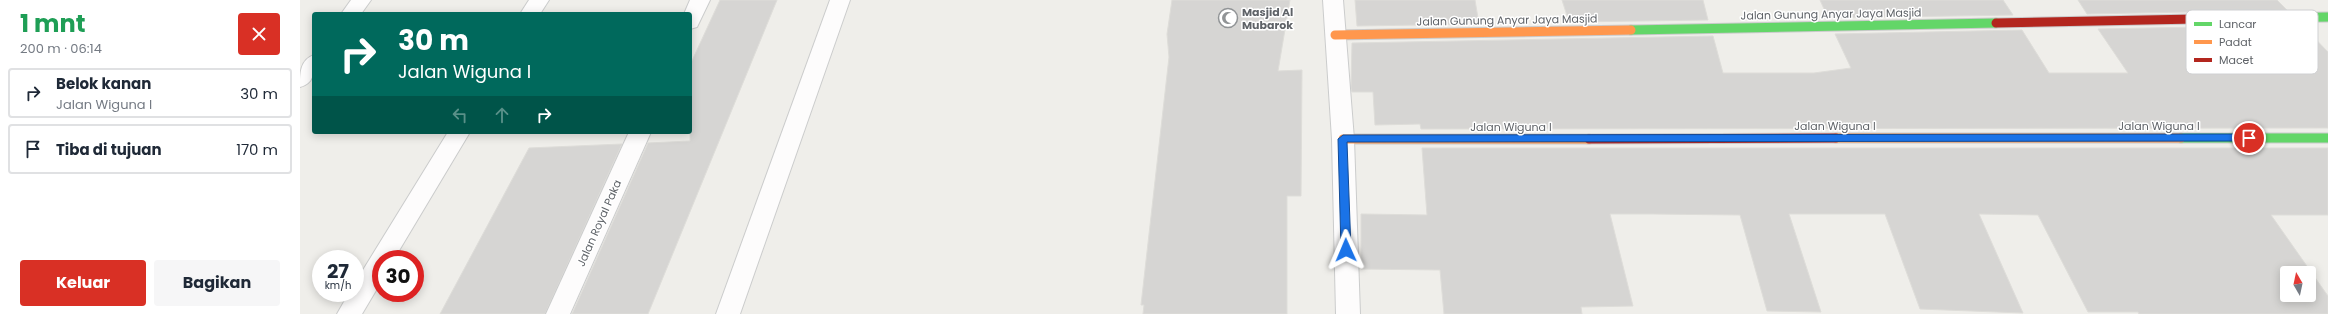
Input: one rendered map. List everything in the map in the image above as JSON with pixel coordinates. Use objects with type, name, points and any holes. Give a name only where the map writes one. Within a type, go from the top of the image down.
[{"type":"street","points":[[352,12],[361,0]]},
{"type":"street","points":[[531,12],[539,0]]},
{"type":"street","points":[[692,18],[700,0]]},
{"type":"street","points":[[728,314],[840,0]]},
{"type":"street","points":[[1333,0],[1343,139],[1348,314]]},
{"type":"street","name":"Jalan Gunung Anyar Jaya Masjid","points":[[2318,17],[2328,17]]},
{"type":"street","name":"Jalan Gunung Anyar Jaya Masjid","points":[[1335,35],[2186,20]]},
{"type":"street","points":[[300,80],[312,65]]},
{"type":"street","points":[[388,250],[458,134]]},
{"type":"street","name":"Jalan Royal Paka","points":[[558,314],[639,134]]},
{"type":"street","name":"Jalan Wiguna I","points":[[1343,139],[2328,138]]},
{"type":"street","points":[[349,314],[372,276]]},
{"type":"building","points":[[720,0],[777,0],[648,314],[572,314],[648,143],[690,141],[690,134],[692,134],[692,61]]},
{"type":"building","points":[[1172,0],[1290,0],[1278,71],[1302,70],[1301,196],[1287,196],[1287,314],[1143,314],[1144,305],[1141,305],[1169,57],[1167,34]]},
{"type":"building","points":[[1355,0],[1475,0],[1479,24],[1357,26]]},
{"type":"building","points":[[1562,0],[1703,0],[1708,20],[1569,22]]},
{"type":"building","points":[[1820,0],[2003,0],[2013,15],[1828,18]]},
{"type":"building","points":[[2078,0],[2277,0],[2287,10],[2186,10],[2186,12],[2087,14]]},
{"type":"building","points":[[2186,27],[2186,74],[2318,74],[2318,42],[2328,52],[2328,128],[1421,129],[1420,124],[1375,125],[1373,92],[1352,92],[1351,88],[1352,43],[1713,36],[1723,73],[1814,73],[1851,68],[1835,34],[2022,30],[2049,73],[2128,73],[2098,29]]},
{"type":"building","points":[[622,144],[545,314],[440,314],[529,148]]},
{"type":"building","points":[[1422,148],[2328,148],[2328,215],[2271,215],[2307,266],[2280,266],[2280,302],[2316,302],[2316,279],[2328,296],[2328,314],[2139,314],[2138,312],[2088,312],[2038,215],[1979,214],[2023,313],[1920,309],[1885,214],[1789,214],[1821,312],[1767,311],[1740,215],[1610,214],[1633,306],[1581,307],[1582,314],[1444,314],[1440,270],[1361,269],[1361,214],[1427,215]]},
{"type":"traffic: fast","points":[[2318,17],[2328,17]]},
{"type":"traffic: fast","points":[[1631,30],[1996,23]]},
{"type":"traffic: fast","points":[[2181,138],[2328,138]]},
{"type":"traffic: slow","points":[[1335,35],[1631,30]]},
{"type":"traffic: slow","points":[[1836,138],[2181,138]]},
{"type":"traffic: slow","points":[[1343,139],[1589,139]]},
{"type":"traffic: jam","points":[[1996,23],[2186,19]]},
{"type":"traffic: jam","points":[[1589,139],[1836,138]]},
{"type":"place","name":"Masjid Al Mubarok","points":[[1228,18]]},
{"type":"route","points":[[1346,250],[1343,139],[2249,138]]}]
